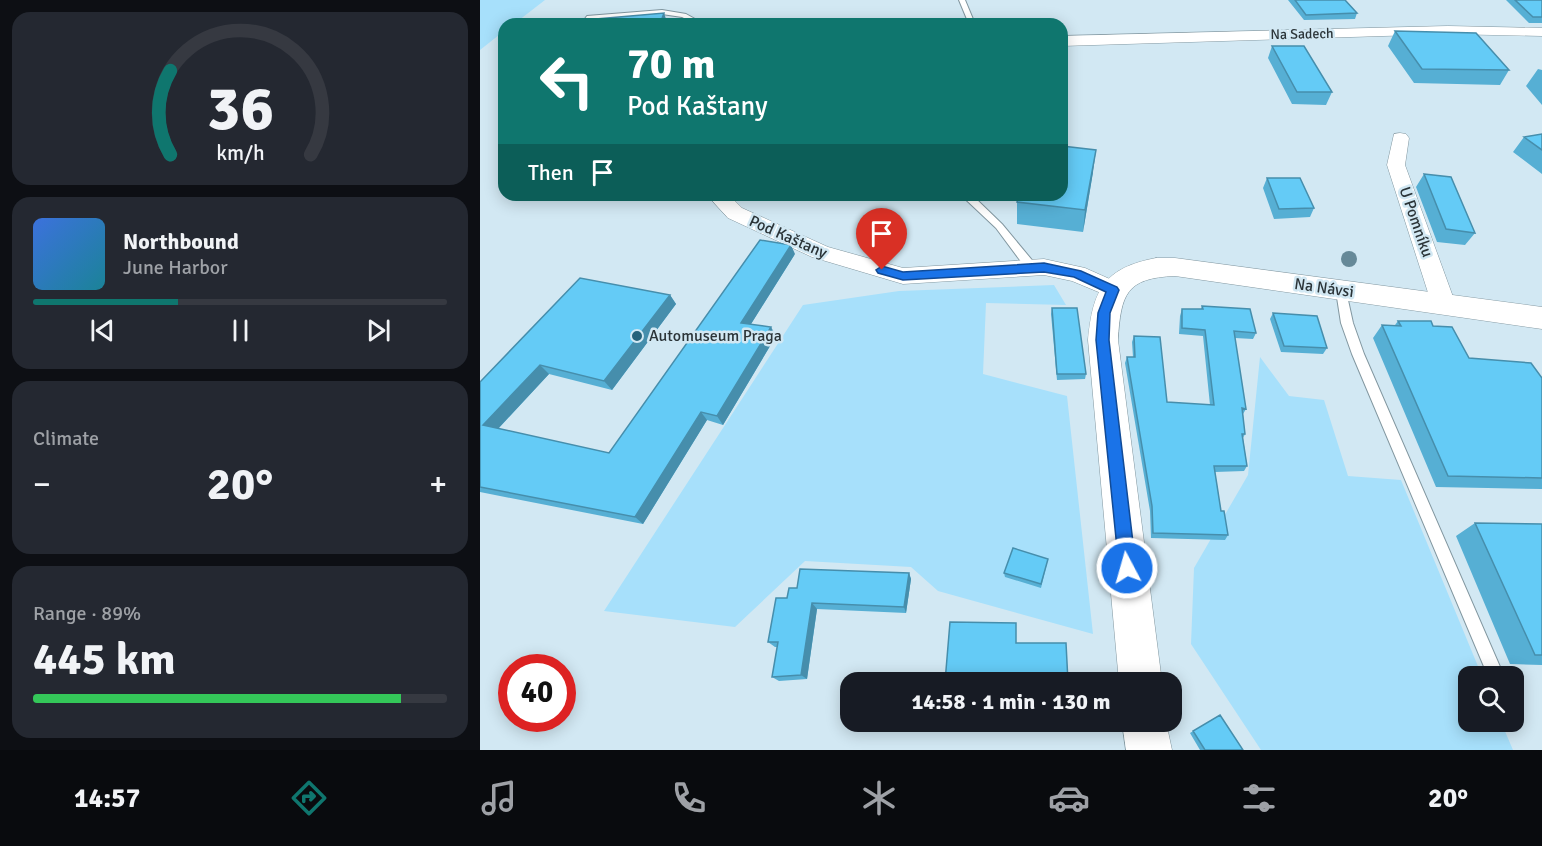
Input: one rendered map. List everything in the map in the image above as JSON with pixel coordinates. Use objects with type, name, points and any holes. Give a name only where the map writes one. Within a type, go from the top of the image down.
[{"type":"street","name":"Na Sadech","points":[[1068,41],[1448,30],[1542,32]]},
{"type":"street","name":"U Pomníku","points":[[1400,138],[1396,165],[1444,306]]},
{"type":"street","name":"Pod Kaštany","points":[[723,201],[735,213],[820,252],[903,276],[1044,267],[1077,274],[1113,290]]},
{"type":"street","name":"Na Návsi","points":[[1113,290],[1130,274],[1157,266],[1174,267],[1542,318]]},
{"type":"street","points":[[1113,290],[1104,313],[1103,340],[1139,672]]},
{"type":"street","points":[[1146,732],[1149,750]]},
{"type":"lane","points":[[962,0],[970,18]]},
{"type":"lane","points":[[587,18],[662,12],[690,18]]},
{"type":"lane","points":[[972,201],[999,226],[1032,268]]},
{"type":"lane","points":[[1341,291],[1347,323],[1358,354],[1492,666]]},
{"type":"shaded area","points":[[480,0],[545,0],[522,18],[498,18],[498,36],[480,50]]},
{"type":"shaded area","points":[[1054,285],[1066,305],[986,303],[983,374],[1067,396],[1093,634],[938,591],[911,567],[805,561],[735,627],[604,611],[803,305],[899,291]]},
{"type":"shaded area","points":[[1260,357],[1289,396],[1324,400],[1348,476],[1401,480],[1478,666],[1458,666],[1458,732],[1505,732],[1513,750],[1261,750],[1191,644],[1194,568],[1248,475]]},
{"type":"building","points":[[1295,0],[1345,0],[1357,13],[1306,15]]},
{"type":"building","points":[[1515,0],[1542,0],[1542,17],[1533,17]]},
{"type":"building","points":[[664,13],[662,18],[607,18]]},
{"type":"building","points":[[1395,31],[1476,33],[1509,70],[1422,69]]},
{"type":"building","points":[[1272,46],[1304,46],[1332,92],[1297,92]]},
{"type":"building","points":[[1542,134],[1542,150],[1524,137]]},
{"type":"building","points":[[1068,147],[1096,150],[1085,210],[1017,202],[1068,201]]},
{"type":"building","points":[[1424,174],[1451,177],[1475,233],[1446,229]]},
{"type":"building","points":[[1267,178],[1300,178],[1314,208],[1279,209]]},
{"type":"building","points":[[760,240],[791,245],[741,323],[771,327],[717,416],[701,412],[635,517],[480,487],[480,382],[580,278],[670,295],[604,381],[540,365],[483,425],[609,453]]},
{"type":"building","points":[[1202,306],[1250,309],[1256,333],[1234,331],[1246,409],[1242,408],[1245,434],[1242,434],[1247,466],[1214,466],[1221,511],[1224,511],[1228,535],[1153,533],[1152,506],[1127,357],[1135,357],[1134,336],[1160,337],[1167,402],[1214,405],[1205,330],[1182,328],[1182,309],[1203,309]]},
{"type":"building","points":[[1052,308],[1077,308],[1086,374],[1057,374]]},
{"type":"building","points":[[1273,313],[1317,316],[1327,348],[1284,346]]},
{"type":"building","points":[[1398,321],[1431,321],[1433,326],[1452,327],[1469,358],[1531,363],[1542,378],[1542,478],[1448,476],[1382,325],[1401,326]]},
{"type":"building","points":[[1475,523],[1542,524],[1542,655],[1535,655]]},
{"type":"building","points":[[1013,548],[1048,559],[1041,584],[1004,573]]},
{"type":"building","points":[[800,569],[909,573],[904,607],[812,603],[801,675],[772,677],[778,642],[768,642],[776,598],[787,598],[789,588],[797,588]]},
{"type":"building","points":[[950,622],[1016,623],[1016,643],[1066,643],[1067,672],[946,672]]},
{"type":"building","points":[[1220,715],[1243,750],[1205,750],[1193,731]]},
{"type":"place","name":"Automuseum Praga","points":[[637,336]]},
{"type":"route","points":[[882,270],[903,276],[1044,267],[1077,274],[1113,290],[1104,313],[1103,340],[1127,568]]}]
